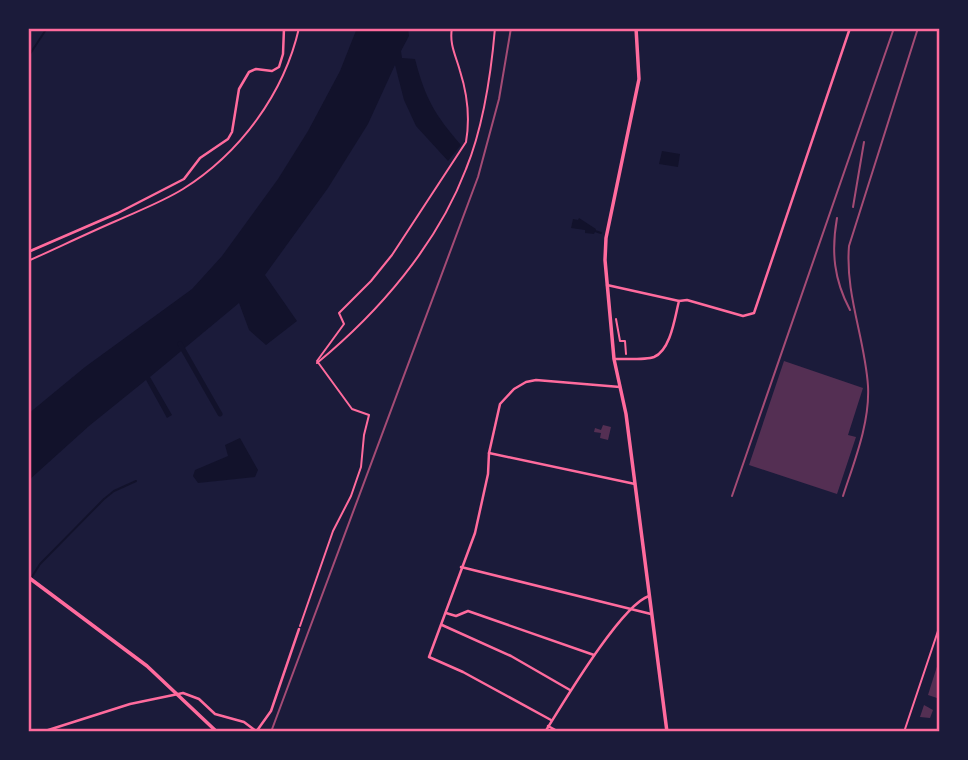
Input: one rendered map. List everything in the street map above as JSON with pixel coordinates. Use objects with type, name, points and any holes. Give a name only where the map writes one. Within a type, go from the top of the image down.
[{"type":"street","points":[[28,252],[118,213],[184,179],[200,158],[228,139],[235,125],[239,89],[249,72],[256,69],[272,71],[278,67],[284,54],[284,28]]},
{"type":"street","points":[[636,28],[639,79],[606,238],[605,260],[614,359],[626,414],[667,732]]},
{"type":"street","points":[[607,285],[679,301],[687,300],[743,316],[754,313],[850,28]]},
{"type":"street","points":[[614,359],[651,358],[659,354],[668,340],[679,301]]},
{"type":"street","points":[[551,720],[463,672],[429,657],[475,533],[500,404],[514,389],[536,380],[620,387]]},
{"type":"street","points":[[489,453],[635,484]]},
{"type":"street","points":[[461,567],[651,614]]},
{"type":"street","points":[[28,577],[129,651],[217,732]]},
{"type":"street","points":[[545,732],[594,655],[632,609],[649,596]]},
{"type":"street","points":[[446,613],[456,616],[468,611],[594,655]]},
{"type":"street","points":[[442,625],[511,656],[570,690]]},
{"type":"street","points":[[42,732],[130,704],[183,693],[199,699],[215,714],[244,722],[256,732],[271,711],[299,629]]},
{"type":"street","points":[[548,726],[559,732]]},
{"type":"lane","points":[[904,732],[940,625]]},
{"type":"path","points":[[28,261],[164,200],[212,168],[249,130],[269,101],[285,72],[299,28]]},
{"type":"path","points":[[317,364],[344,324],[339,313],[392,255],[466,142],[466,97],[452,47],[452,28]]},
{"type":"path","points":[[317,364],[389,293],[422,251],[453,199],[479,130],[495,28]]},
{"type":"path","points":[[618,338],[625,341],[626,356]]},
{"type":"path","points":[[299,629],[333,531],[351,496],[361,467],[369,415],[352,409],[317,364]]},
{"type":"shaded area","points":[[357,28],[408,28],[409,36],[401,51],[402,58],[415,59],[432,105],[461,145],[448,161],[416,126],[404,100],[395,65],[368,124],[328,188],[265,275],[297,321],[266,345],[249,330],[239,303],[150,377],[172,415],[167,418],[146,380],[89,426],[28,481],[28,414],[85,367],[192,289],[222,256],[278,179],[308,131],[340,71]]},
{"type":"shaded area","points":[[662,151],[680,154],[678,167],[659,164]]},
{"type":"shaded area","points":[[579,218],[596,229],[594,234],[571,228],[573,219]]},
{"type":"shaded area","points":[[240,438],[258,470],[255,477],[198,483],[193,476],[195,470],[228,456],[225,445]]},
{"type":"building","points":[[784,361],[863,388],[848,435],[856,437],[837,494],[749,465]]},
{"type":"building","points":[[603,425],[611,427],[608,440],[600,438],[601,433],[594,432],[595,428],[601,430]]},
{"type":"building","points":[[939,660],[940,689],[937,698],[928,695]]},
{"type":"building","points":[[924,705],[933,710],[930,718],[920,717]]},
{"type":"waterway","points":[[28,57],[47,28]]},
{"type":"waterway","points":[[595,231],[601,233]]},
{"type":"waterway","points":[[180,344],[220,414]]},
{"type":"waterway","points":[[28,583],[40,564],[104,499],[136,481]]},
{"type":"railway","points":[[271,732],[478,177],[499,99],[511,28]]},
{"type":"railway","points":[[732,496],[894,28]]},
{"type":"railway","points":[[843,496],[860,442],[868,400],[866,368],[852,299],[849,246],[918,28]]},
{"type":"railway","points":[[853,207],[864,142]]},
{"type":"railway","points":[[837,218],[835,265],[840,288],[850,310]]}]
